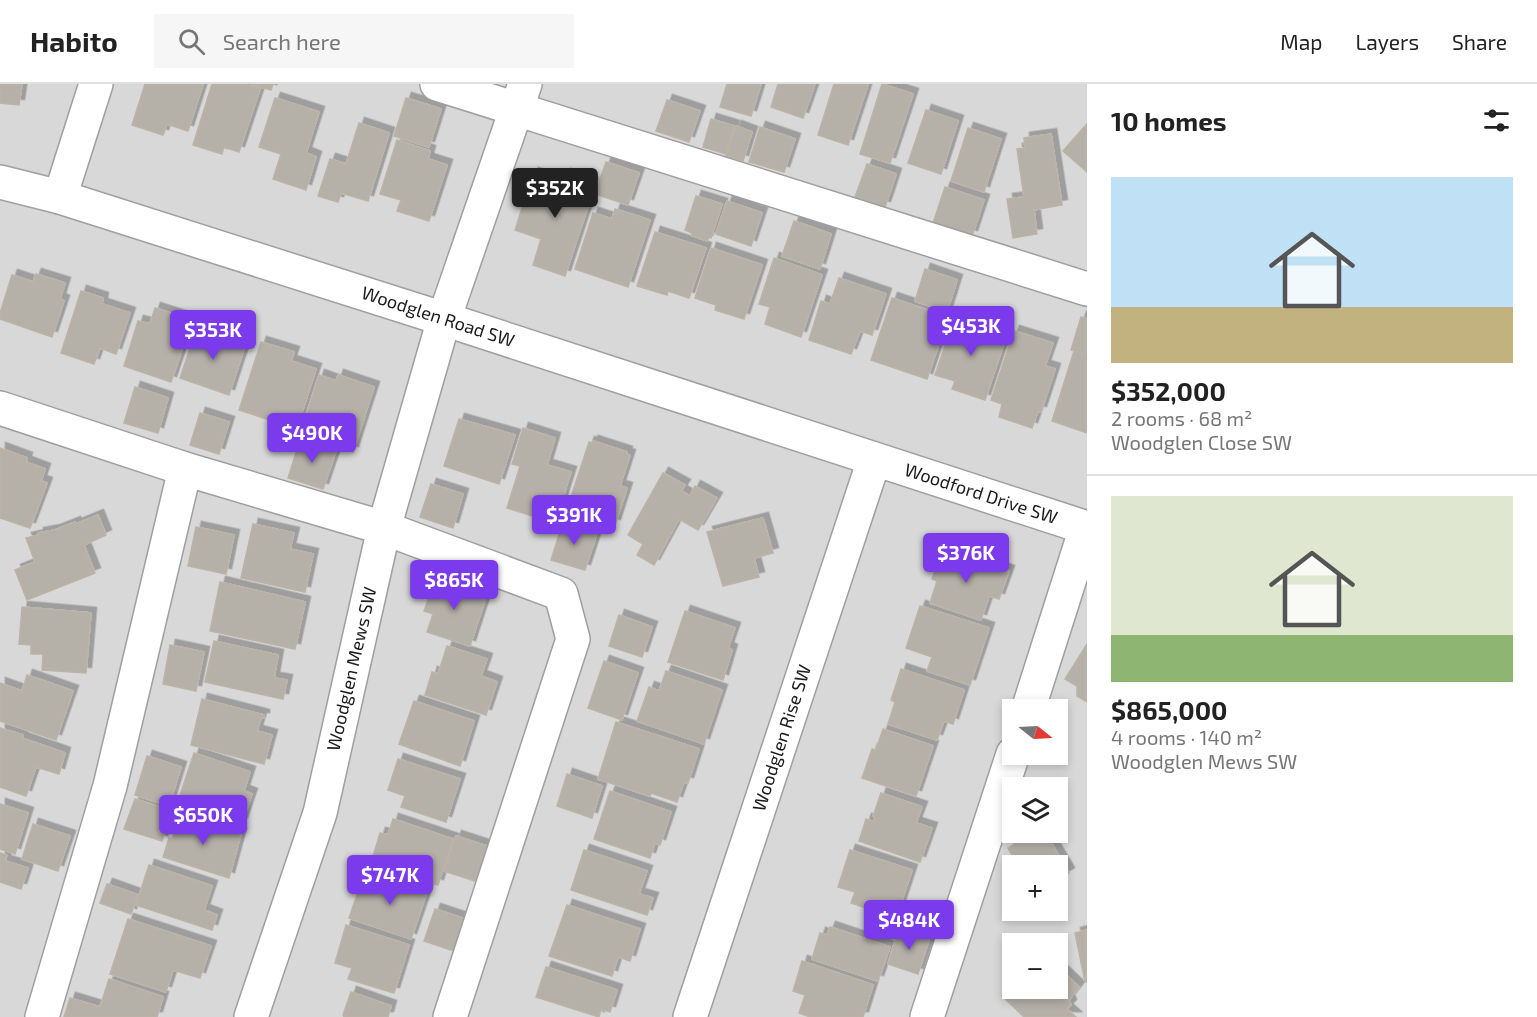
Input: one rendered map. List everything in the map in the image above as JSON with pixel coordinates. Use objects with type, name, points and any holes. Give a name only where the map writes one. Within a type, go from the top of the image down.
[{"type":"street","points":[[60,197],[96,84]]},
{"type":"street","points":[[437,84],[521,97],[1087,289]]},
{"type":"street","name":"Woodglen Mews SW","points":[[251,1017],[320,813],[384,528],[444,319],[521,97]]},
{"type":"street","name":"Woodglen Road SW","points":[[0,182],[60,197],[444,319],[874,460]]},
{"type":"street","points":[[0,408],[185,469],[384,528],[561,594],[573,639],[450,1017]]},
{"type":"street","name":"Woodford Drive SW","points":[[874,460],[1087,528]]},
{"type":"street","name":"Woodglen Rise SW","points":[[690,1017],[874,460]]},
{"type":"street","points":[[42,1017],[110,786],[185,469]]},
{"type":"street","points":[[1032,699],[1087,528]]},
{"type":"street","points":[[927,1017],[1009,765]]},
{"type":"shaded area","points":[[0,84],[1087,84],[1087,1017],[0,1017]]},
{"type":"building","points":[[0,84],[22,84],[19,105],[0,103]]},
{"type":"building","points":[[145,84],[203,84],[188,131],[167,124],[163,135],[132,125]]},
{"type":"building","points":[[212,84],[243,84],[260,89],[239,152],[224,147],[222,154],[193,145]]},
{"type":"building","points":[[251,84],[273,84],[271,90]]},
{"type":"building","points":[[727,84],[761,84],[751,116],[720,107]]},
{"type":"building","points":[[778,84],[815,84],[803,118],[771,107]]},
{"type":"building","points":[[834,84],[868,84],[848,145],[818,135]]},
{"type":"building","points":[[882,84],[913,94],[890,163],[860,154]]},
{"type":"building","points":[[275,98],[319,112],[306,153],[316,157],[306,190],[273,179],[281,154],[259,147]]},
{"type":"building","points":[[406,98],[441,109],[429,147],[394,136]]},
{"type":"building","points":[[667,100],[700,111],[689,142],[656,131]]},
{"type":"building","points":[[926,110],[958,121],[941,174],[908,163]]},
{"type":"building","points":[[711,119],[734,126],[726,154],[703,147]]},
{"type":"building","points":[[359,123],[389,133],[368,201],[341,193],[338,202],[318,196],[330,159],[346,164]]},
{"type":"building","points":[[1087,124],[1087,172],[1063,151]]},
{"type":"building","points":[[736,126],[752,132],[743,161],[726,156]]},
{"type":"building","points":[[760,127],[795,139],[784,172],[749,162]]},
{"type":"building","points":[[968,128],[1001,139],[984,192],[951,181]]},
{"type":"building","points":[[1051,134],[1062,205],[1034,210],[1037,234],[1013,238],[1007,199],[1024,197],[1017,149],[1025,148],[1024,138]]},
{"type":"building","points":[[397,140],[430,151],[428,159],[447,165],[429,221],[397,211],[401,200],[380,194]]},
{"type":"building","points":[[606,162],[639,173],[628,205],[595,194]]},
{"type":"building","points":[[867,164],[896,174],[885,207],[855,197]]},
{"type":"building","points":[[533,173],[562,183],[565,174],[593,183],[590,193],[592,194],[565,276],[533,265],[541,239],[515,230]]},
{"type":"building","points":[[945,187],[984,200],[972,236],[933,223]]},
{"type":"building","points":[[696,196],[722,204],[711,238],[709,237],[707,241],[685,230]]},
{"type":"building","points":[[727,201],[762,213],[751,246],[716,234]]},
{"type":"building","points":[[615,209],[650,220],[628,287],[575,269],[593,213],[612,219]]},
{"type":"building","points":[[794,221],[831,234],[820,269],[782,256]]},
{"type":"building","points":[[655,232],[706,248],[689,298],[668,291],[667,295],[637,286]]},
{"type":"building","points":[[711,248],[762,265],[744,319],[715,310],[716,305],[695,298]]},
{"type":"building","points":[[774,258],[822,275],[801,337],[765,324],[770,307],[759,304]]},
{"type":"building","points":[[925,269],[957,280],[947,312],[915,301]]},
{"type":"building","points":[[36,274],[65,283],[60,299],[64,301],[52,337],[0,319],[12,275],[33,282]]},
{"type":"building","points":[[839,278],[886,294],[872,335],[860,331],[851,354],[809,340],[821,301],[830,304]]},
{"type":"building","points":[[81,291],[103,298],[102,304],[130,313],[116,354],[100,348],[94,364],[61,353]]},
{"type":"building","points":[[892,298],[948,317],[927,379],[871,360]]},
{"type":"building","points":[[155,308],[192,320],[171,382],[124,366],[138,321],[150,324]]},
{"type":"building","points":[[955,316],[1007,334],[985,400],[952,389],[955,381],[935,375]]},
{"type":"building","points":[[1081,317],[1087,319],[1087,355],[1071,350]]},
{"type":"building","points":[[197,327],[246,343],[229,395],[180,378]]},
{"type":"building","points":[[1014,331],[1053,343],[1045,366],[1055,369],[1041,412],[1038,411],[1032,428],[999,417],[1002,404],[991,400]]},
{"type":"building","points":[[261,342],[294,352],[291,361],[316,369],[294,437],[273,430],[276,422],[239,410]]},
{"type":"building","points":[[1074,351],[1087,356],[1087,433],[1052,421]]},
{"type":"building","points":[[319,375],[336,381],[338,375],[374,387],[353,452],[300,435]]},
{"type":"building","points":[[135,387],[168,398],[158,433],[124,423]]},
{"type":"building","points":[[200,413],[229,422],[219,454],[190,445]]},
{"type":"building","points":[[459,419],[515,435],[499,484],[444,466]]},
{"type":"building","points":[[523,428],[555,438],[547,465],[571,472],[555,523],[507,508],[520,466],[512,464]]},
{"type":"building","points":[[300,440],[336,451],[323,489],[288,478]]},
{"type":"building","points":[[593,441],[630,455],[620,486],[627,488],[615,525],[567,509],[589,442]]},
{"type":"building","points":[[0,448],[27,458],[26,462],[45,469],[41,481],[47,483],[30,528],[0,518]]},
{"type":"building","points":[[663,473],[685,485],[681,491],[690,496],[695,486],[717,498],[698,530],[679,519],[654,565],[637,555],[643,544],[628,535]]},
{"type":"building","points":[[431,484],[463,494],[453,528],[420,517]]},
{"type":"building","points":[[98,515],[106,535],[84,545],[95,573],[27,600],[15,570],[35,562],[26,538],[75,522],[76,524]]},
{"type":"building","points":[[763,518],[773,553],[754,558],[759,577],[723,586],[707,532]]},
{"type":"building","points":[[563,522],[597,533],[585,570],[551,560]]},
{"type":"building","points":[[253,524],[294,533],[290,549],[313,554],[305,592],[241,578]]},
{"type":"building","points":[[196,527],[234,535],[226,574],[188,566]]},
{"type":"building","points":[[942,549],[1009,571],[999,599],[989,596],[981,620],[930,603],[937,581],[932,579]]},
{"type":"building","points":[[436,577],[487,594],[470,646],[427,632],[433,614],[424,611]]},
{"type":"building","points":[[220,582],[305,602],[295,649],[210,631]]},
{"type":"building","points":[[920,606],[989,628],[970,685],[927,671],[932,657],[906,648]]},
{"type":"building","points":[[22,607],[91,613],[86,673],[42,670],[43,654],[31,654],[31,645],[19,644]]},
{"type":"building","points":[[685,611],[735,628],[728,648],[732,650],[723,680],[668,662]]},
{"type":"building","points":[[619,615],[652,627],[642,657],[609,646]]},
{"type":"building","points":[[214,641],[278,655],[274,678],[287,680],[283,699],[205,682]]},
{"type":"building","points":[[1087,644],[1087,702],[1077,696],[1077,686],[1065,679]]},
{"type":"building","points":[[170,645],[204,652],[196,691],[163,684]]},
{"type":"building","points":[[447,646],[487,659],[481,676],[497,682],[486,715],[425,695],[432,672],[438,674]]},
{"type":"building","points":[[604,661],[638,673],[622,720],[588,708]]},
{"type":"building","points":[[901,669],[964,690],[953,724],[944,721],[937,740],[888,724],[895,702],[891,700]]},
{"type":"building","points":[[666,671],[722,690],[704,744],[637,721],[649,687],[659,691]]},
{"type":"building","points":[[27,675],[73,691],[56,740],[0,721],[0,683],[22,691]]},
{"type":"building","points":[[202,699],[264,715],[257,731],[272,735],[264,764],[191,745]]},
{"type":"building","points":[[414,701],[474,721],[460,766],[399,744]]},
{"type":"building","points":[[616,722],[699,749],[688,783],[684,782],[677,802],[598,779]]},
{"type":"building","points":[[0,728],[65,753],[59,774],[36,767],[26,796],[0,787]]},
{"type":"building","points":[[883,729],[933,746],[916,796],[862,778],[872,749],[876,750]]},
{"type":"building","points":[[194,753],[250,772],[244,791],[252,794],[242,823],[178,801]]},
{"type":"building","points":[[147,756],[181,767],[169,806],[135,795]]},
{"type":"building","points":[[398,759],[460,779],[446,822],[401,807],[405,796],[388,790]]},
{"type":"building","points":[[567,774],[602,786],[592,818],[557,806]]},
{"type":"building","points":[[610,791],[671,812],[660,845],[655,843],[650,858],[594,839]]},
{"type":"building","points":[[881,793],[922,807],[916,823],[932,828],[920,862],[859,841],[866,819],[874,822],[875,817],[873,816]]},
{"type":"building","points":[[135,799],[172,811],[162,841],[124,829]]},
{"type":"building","points":[[0,804],[28,813],[15,854],[0,849]]},
{"type":"building","points":[[181,814],[241,834],[229,878],[163,857],[169,838],[173,839]]},
{"type":"building","points":[[393,819],[453,839],[438,885],[371,863],[380,833],[388,835]]},
{"type":"building","points":[[33,824],[70,836],[58,871],[22,859]]},
{"type":"building","points":[[456,836],[493,848],[481,883],[444,871]]},
{"type":"building","points":[[1016,843],[1051,843],[1058,855],[1012,855],[1008,848]]},
{"type":"building","points":[[584,850],[647,871],[639,894],[653,898],[647,915],[571,890]]},
{"type":"building","points":[[850,850],[912,870],[896,918],[851,903],[855,892],[838,887]]},
{"type":"building","points":[[0,853],[7,855],[5,861],[28,868],[21,889],[0,882]]},
{"type":"building","points":[[149,865],[212,886],[204,910],[217,915],[212,930],[136,905]]},
{"type":"building","points":[[384,874],[428,889],[411,939],[349,918],[360,886],[378,892]]},
{"type":"building","points":[[107,884],[138,895],[131,914],[100,903]]},
{"type":"building","points":[[567,905],[640,929],[630,961],[618,957],[612,976],[549,956]]},
{"type":"building","points":[[435,909],[468,920],[457,952],[424,941]]},
{"type":"building","points":[[128,919],[211,946],[200,978],[173,970],[166,992],[110,974]]},
{"type":"building","points":[[346,925],[409,945],[394,993],[348,979],[352,968],[335,963]]},
{"type":"building","points":[[830,927],[890,947],[878,981],[812,959],[820,933],[827,935]]},
{"type":"building","points":[[899,928],[930,937],[918,974],[888,964]]},
{"type":"building","points":[[1087,930],[1087,982],[1085,982],[1075,933]]},
{"type":"building","points":[[802,961],[873,985],[863,1017],[810,1017],[799,1013],[805,995],[793,991]]},
{"type":"building","points":[[546,967],[617,990],[610,1012],[601,1009],[599,1017],[536,997]]},
{"type":"building","points":[[1068,977],[1079,987],[1069,1000],[1071,1005],[1067,1009],[1076,1017],[1024,1017],[1005,999],[1068,999]]},
{"type":"building","points":[[109,979],[163,997],[157,1017],[64,1017],[70,998],[100,1007]]},
{"type":"building","points":[[351,992],[391,1006],[388,1017],[344,1017]]}]
